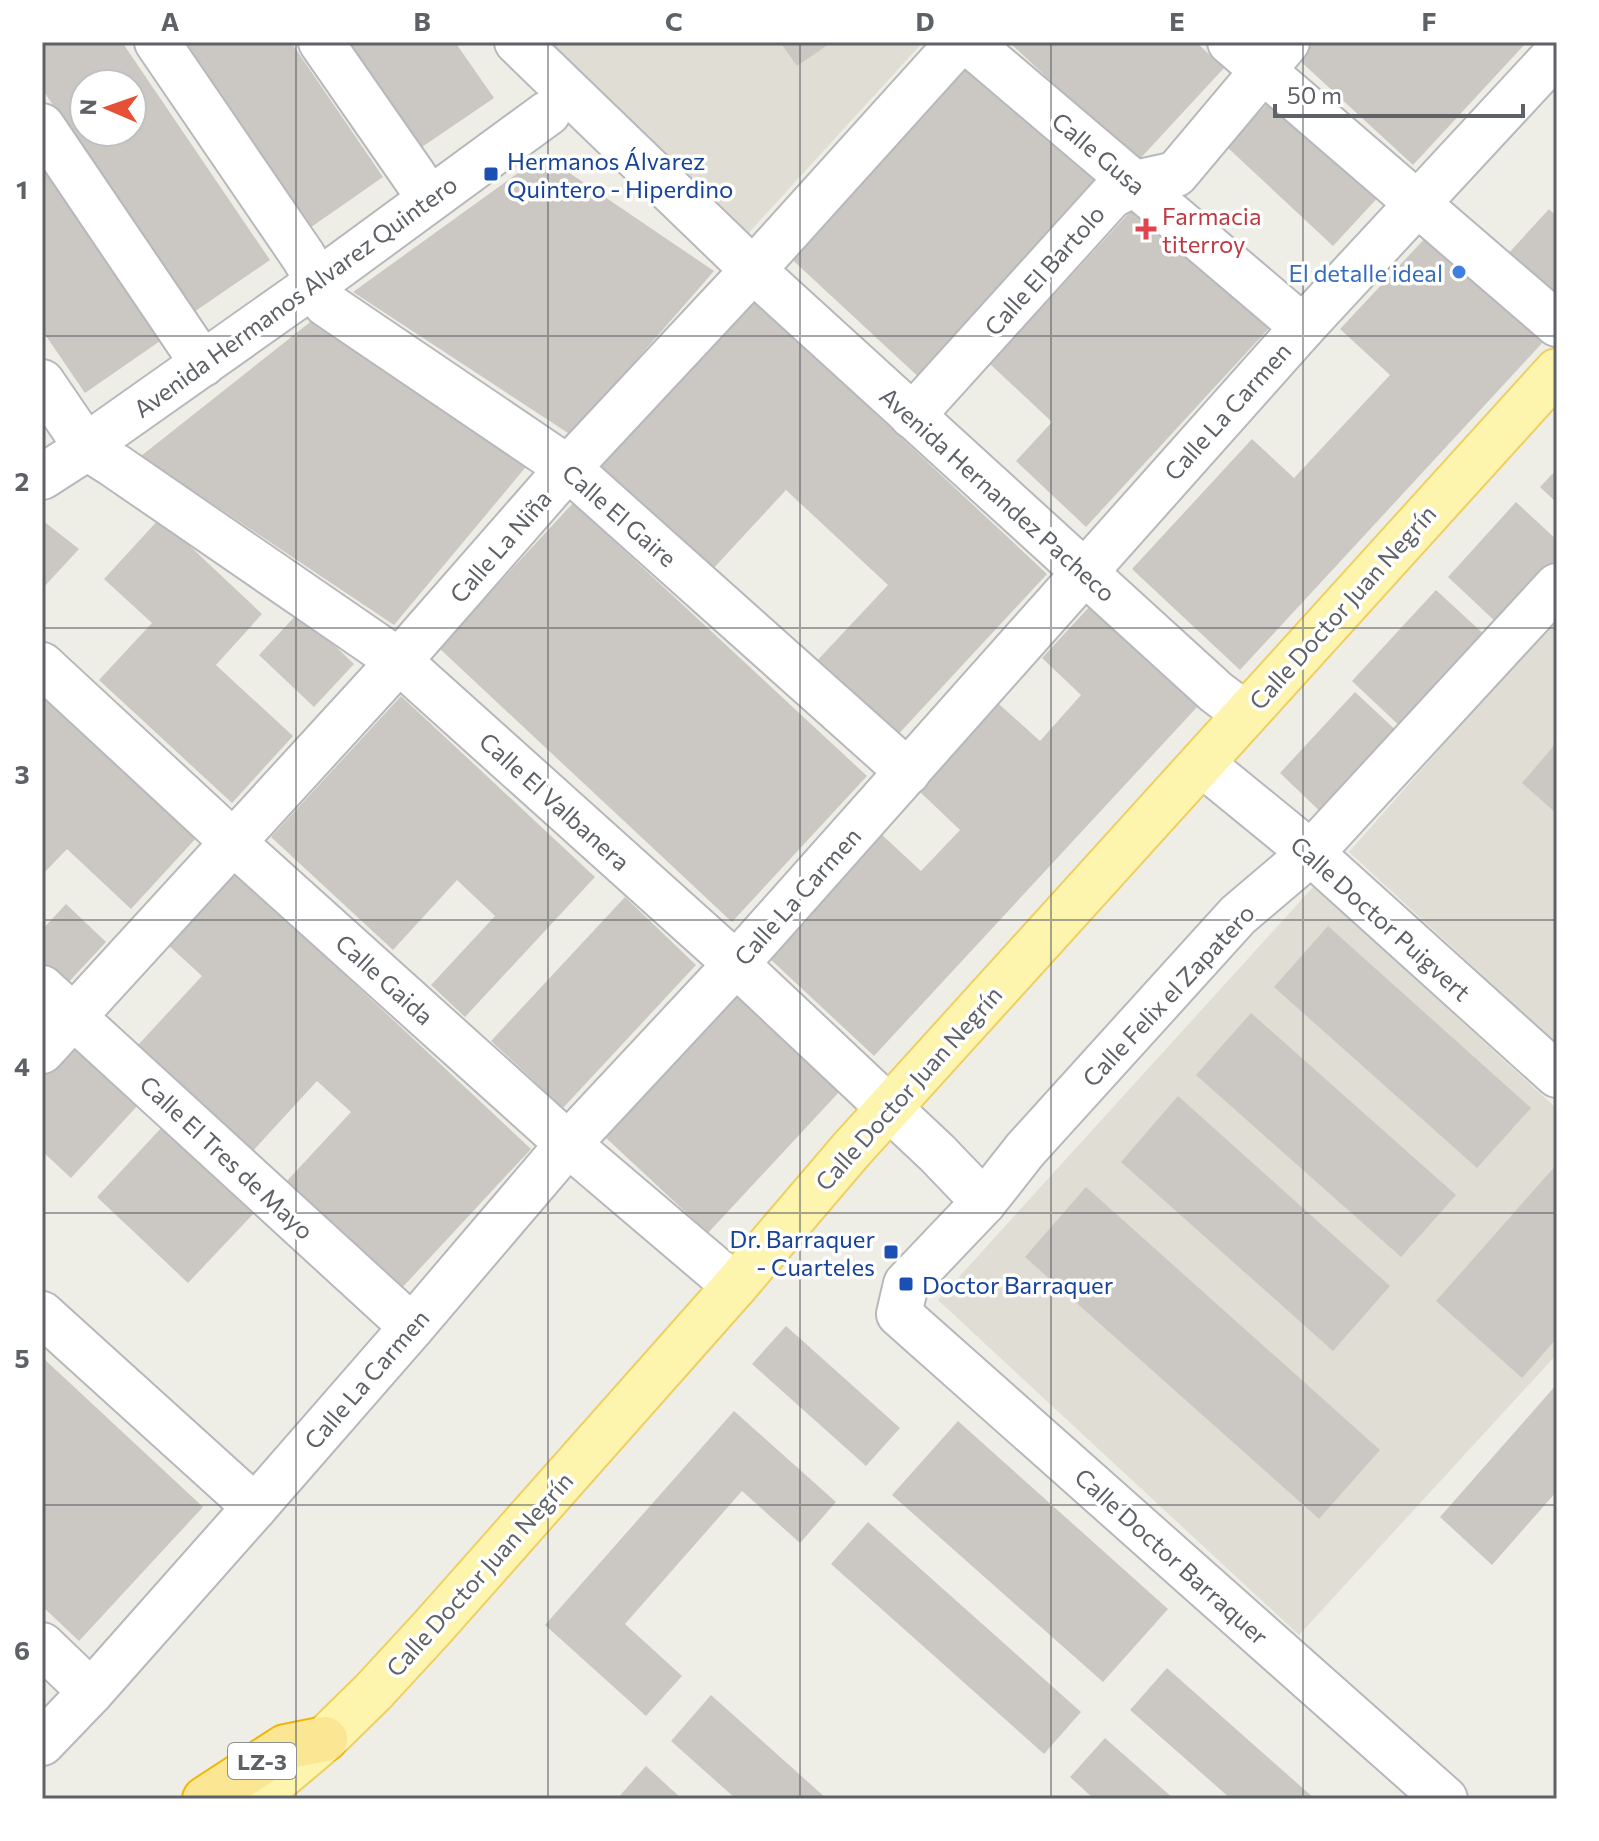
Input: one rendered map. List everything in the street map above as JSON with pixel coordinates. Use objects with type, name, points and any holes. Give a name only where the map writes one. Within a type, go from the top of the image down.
[{"type":"highway","name":"LZ-3","points":[[205,1799],[285,1747],[325,1739]]},
{"type":"main road","name":"Calle Doctor Juan Negrín","points":[[255,1798],[325,1739],[432,1628],[889,1108],[1557,371]]},
{"type":"street","name":"Calle El Gaire","points":[[157,42],[318,281],[326,304],[568,468],[908,772]]},
{"type":"street","points":[[321,42],[430,199]]},
{"type":"street","points":[[502,42],[551,96]]},
{"type":"street","points":[[517,42],[551,96]]},
{"type":"street","name":"Calle La Niña","points":[[42,1051],[399,661],[568,468],[753,270],[959,42]]},
{"type":"street","name":"Calle Gusa","points":[[968,42],[1303,327]]},
{"type":"street","points":[[1260,51],[1416,203],[1557,324]]},
{"type":"street","name":"Calle El Bartolo","points":[[912,416],[1111,196],[1136,183],[1176,174],[1260,51]]},
{"type":"street","name":"Calle La Carmen","points":[[42,1743],[255,1507],[568,1144],[736,964],[1303,327],[1557,53]]},
{"type":"street","name":"Avenida Hermanos Alvarez Quintero","points":[[42,477],[87,448],[430,199],[551,96]]},
{"type":"street","name":"Avenida Hernandez Pacheco","points":[[551,96],[753,270],[1216,692],[1245,714]]},
{"type":"street","points":[[42,126],[203,364]]},
{"type":"street","points":[[42,382],[87,448]]},
{"type":"street","name":"Calle El Valbanera","points":[[87,448],[399,661],[736,964],[937,1153],[984,1202]]},
{"type":"street","name":"Calle Felix el Zapatero","points":[[899,1314],[906,1284],[984,1202],[1025,1150],[1238,915],[1311,853],[1557,586]]},
{"type":"street","name":"Calle Gaida","points":[[42,665],[568,1144],[735,1286]]},
{"type":"street","name":"Calle Doctor Puigvert","points":[[1202,764],[1311,853],[1557,1075]]},
{"type":"street","name":"Calle El Tres de Mayo","points":[[42,988],[412,1327]]},
{"type":"street","points":[[42,1314],[255,1507]]},
{"type":"street","name":"Calle Doctor Barraquer","points":[[899,1314],[1445,1799]]},
{"type":"street","points":[[42,1645],[91,1692]]},
{"type":"shaded area","points":[[551,42],[923,42],[744,238],[565,64]]},
{"type":"shaded area","points":[[1557,616],[1557,1044],[1349,852]]},
{"type":"shaded area","points":[[1314,886],[1557,1109],[1557,1354],[1299,1635],[938,1300]]},
{"type":"building","points":[[42,42],[122,42],[140,68],[68,68],[68,127],[42,89]]},
{"type":"building","points":[[179,42],[291,42],[383,177],[307,230]]},
{"type":"building","points":[[347,42],[455,42],[494,98],[419,149]]},
{"type":"building","points":[[780,42],[832,42],[797,66]]},
{"type":"building","points":[[1009,42],[1196,42],[1224,68],[1137,162]]},
{"type":"building","points":[[1313,42],[1527,42],[1413,165],[1298,59]]},
{"type":"building","points":[[966,55],[1106,186],[924,382],[784,252]]},
{"type":"building","points":[[148,80],[270,260],[194,312],[82,148],[148,148]]},
{"type":"building","points":[[1277,93],[1383,192],[1333,246],[1227,147]]},
{"type":"building","points":[[543,155],[714,271],[571,435],[353,292]]},
{"type":"building","points":[[42,161],[163,339],[85,393],[42,330]]},
{"type":"building","points":[[1138,203],[1270,327],[1086,527],[1016,461],[1052,422],[990,364]]},
{"type":"building","points":[[1549,209],[1557,217],[1557,303],[1506,256]]},
{"type":"building","points":[[1429,234],[1544,341],[1240,670],[1132,569],[1252,439],[1294,478],[1390,375],[1340,329]]},
{"type":"building","points":[[753,299],[1047,574],[893,740],[813,665],[888,585],[786,490],[712,570],[599,465]]},
{"type":"building","points":[[314,319],[530,462],[394,625],[141,456]]},
{"type":"building","points":[[1557,469],[1557,503],[1540,487]]},
{"type":"building","points":[[1516,502],[1557,540],[1557,558],[1497,623],[1448,577]]},
{"type":"building","points":[[573,503],[867,776],[732,922],[439,648]]},
{"type":"building","points":[[160,518],[262,614],[216,665],[293,736],[232,803],[99,680],[152,623],[104,579]]},
{"type":"building","points":[[42,520],[79,549],[42,589]]},
{"type":"building","points":[[1436,590],[1487,637],[1403,729],[1352,681]]},
{"type":"building","points":[[1090,606],[1198,706],[874,1056],[767,956],[880,833],[921,871],[960,830],[919,791],[999,704],[1040,741],[1081,695],[1042,658]]},
{"type":"building","points":[[299,612],[354,664],[314,707],[259,655]]},
{"type":"building","points":[[1355,692],[1401,735],[1326,817],[1280,773]]},
{"type":"building","points":[[42,694],[198,836],[131,909],[67,849],[42,875]]},
{"type":"building","points":[[401,696],[595,877],[465,1017],[431,985],[495,916],[457,880],[393,950],[271,837]]},
{"type":"building","points":[[1557,742],[1557,814],[1522,783]]},
{"type":"building","points":[[233,870],[531,1149],[400,1290],[285,1183],[351,1112],[317,1081],[252,1152],[138,1045],[202,976],[166,943]]},
{"type":"building","points":[[625,897],[696,965],[563,1108],[491,1041]]},
{"type":"building","points":[[66,904],[106,942],[66,985],[42,963],[42,930]]},
{"type":"building","points":[[1328,926],[1531,1108],[1477,1168],[1274,987]]},
{"type":"building","points":[[737,995],[840,1091],[708,1233],[605,1137]]},
{"type":"building","points":[[1251,1013],[1456,1195],[1401,1257],[1196,1075]]},
{"type":"building","points":[[71,1043],[138,1105],[71,1178],[42,1151],[42,1075]]},
{"type":"building","points":[[1178,1096],[1390,1286],[1333,1351],[1121,1162]]},
{"type":"building","points":[[163,1126],[255,1212],[188,1283],[97,1197]]},
{"type":"building","points":[[1557,1164],[1557,1338],[1522,1378],[1436,1301]]},
{"type":"building","points":[[1086,1187],[1380,1450],[1319,1519],[1025,1257]]},
{"type":"building","points":[[786,1326],[900,1428],[866,1466],[752,1364]]},
{"type":"building","points":[[42,1357],[203,1507],[79,1641],[42,1606]]},
{"type":"building","points":[[1557,1384],[1557,1491],[1492,1565],[1440,1517]]},
{"type":"building","points":[[734,1411],[836,1502],[800,1543],[742,1491],[625,1624],[682,1676],[646,1716],[545,1625]]},
{"type":"building","points":[[958,1421],[1168,1609],[1103,1682],[892,1495]]},
{"type":"building","points":[[868,1522],[1081,1712],[1044,1754],[831,1564]]},
{"type":"building","points":[[1167,1668],[1315,1799],[1231,1799],[1130,1710]]},
{"type":"building","points":[[711,1695],[827,1799],[736,1799],[671,1741]]},
{"type":"building","points":[[1105,1738],[1174,1799],[1094,1799],[1070,1777]]},
{"type":"building","points":[[646,1766],[682,1799],[617,1799]]},
{"type":"place","name":"Hermanos Álvarez Quintero - Hiperdino","points":[[491,174]]},
{"type":"place","name":"Farmacia titerroy","points":[[1146,229]]},
{"type":"place","name":"El detalle ideal","points":[[1459,272]]},
{"type":"place","name":"Dr. Barraquer - Cuarteles","points":[[891,1252]]},
{"type":"place","name":"Doctor Barraquer","points":[[906,1284]]}]
